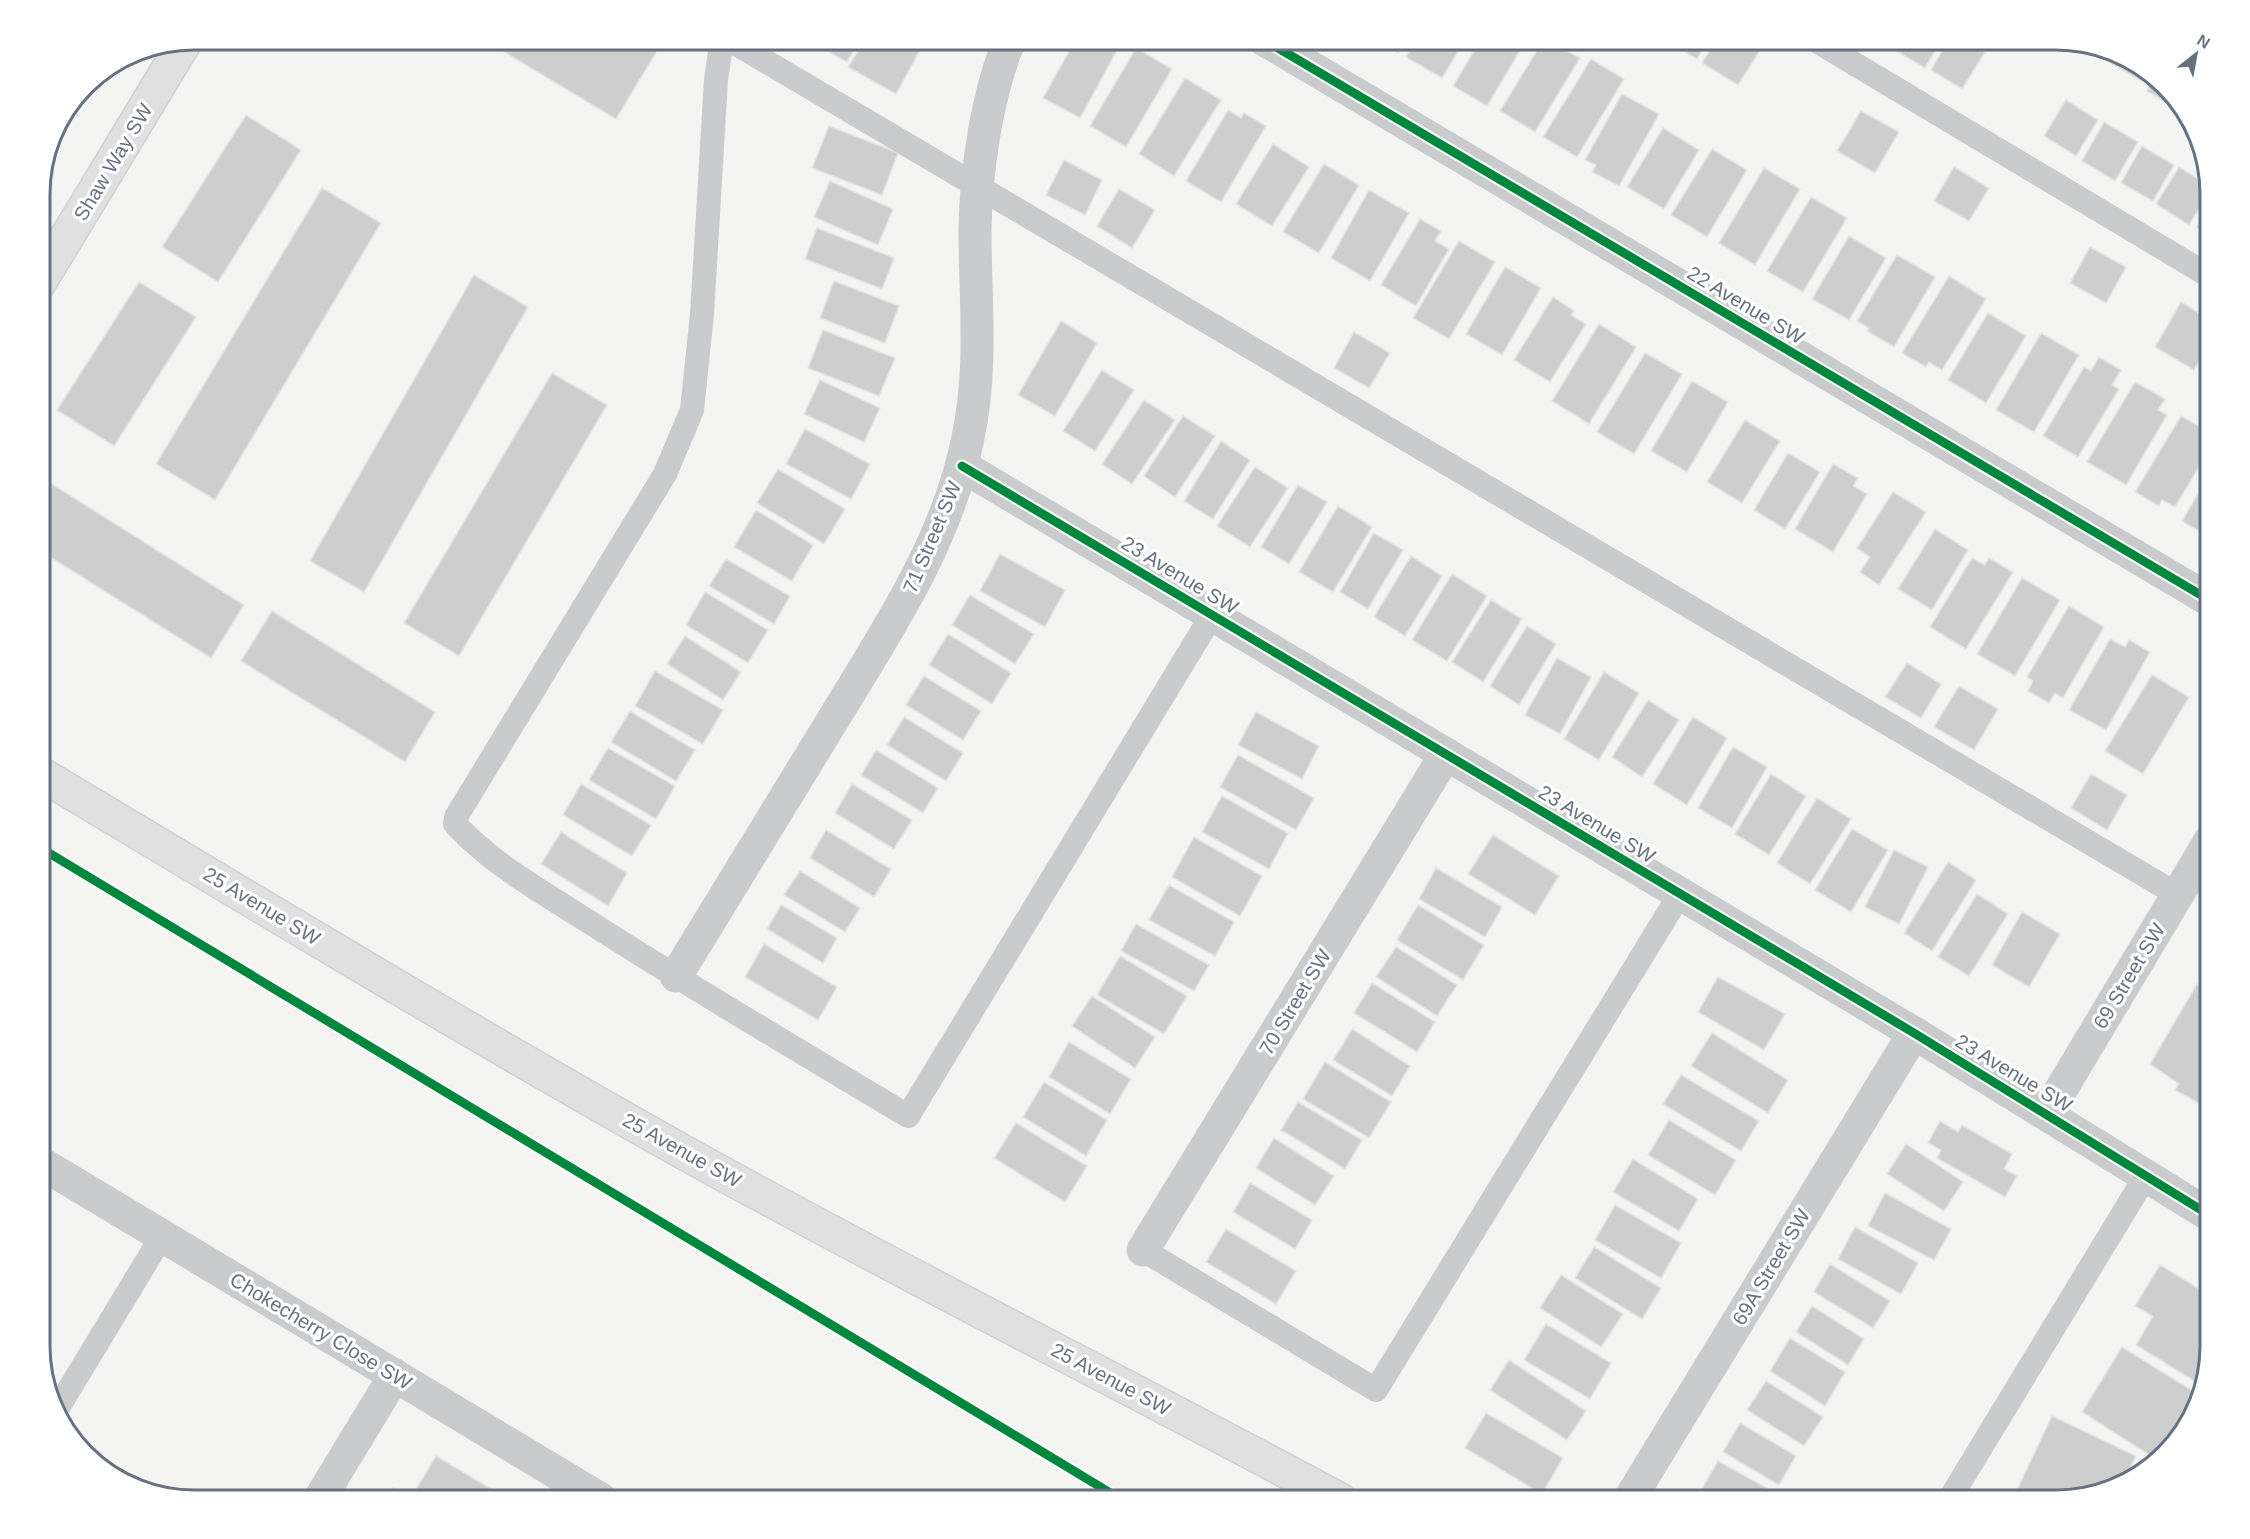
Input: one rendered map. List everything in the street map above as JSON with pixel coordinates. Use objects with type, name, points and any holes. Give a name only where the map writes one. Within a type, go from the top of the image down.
[{"type":"main road","name":"Shaw Way SW","points":[[50,265],[180,51]]},
{"type":"main road","name":"25 Avenue SW","points":[[50,780],[365,968],[682,1151],[864,1250],[1322,1490]]},
{"type":"street","name":"71 Street SW","points":[[676,976],[912,589],[933,547],[962,466],[975,394],[979,352],[975,231],[977,184],[995,85],[1006,50]]},
{"type":"street","name":"22 Avenue SW","points":[[1282,50],[2200,594]]},
{"type":"street","name":"23 Avenue SW","points":[[962,466],[1914,1033],[2147,1174],[2200,1209]]},
{"type":"street","name":"70 Street SW","points":[[1143,1250],[1446,754]]},
{"type":"street","name":"69 Street SW","points":[[2047,1113],[2200,858]]},
{"type":"street","name":"69A Street SW","points":[[1635,1490],[1914,1033]]},
{"type":"street","name":"Chokecherry Close SW","points":[[50,1169],[585,1490]]},
{"type":"street","points":[[325,1490],[395,1376]]},
{"type":"lane","points":[[720,50],[716,80],[702,314],[692,410],[665,474],[456,817],[455,824],[475,846],[507,869],[676,976],[908,1116],[1212,615]]},
{"type":"lane","points":[[747,50],[2178,896]]},
{"type":"lane","points":[[1831,50],[2200,270]]},
{"type":"lane","points":[[1143,1250],[1376,1390],[1680,894]]},
{"type":"lane","points":[[1955,1490],[2147,1174]]},
{"type":"lane","points":[[61,1402],[162,1236]]},
{"type":"building","points":[[501,50],[658,50],[616,119]]},
{"type":"building","points":[[825,50],[854,50],[847,62]]},
{"type":"building","points":[[858,50],[920,50],[896,94],[848,67]]},
{"type":"building","points":[[1070,50],[1117,50],[1080,118],[1043,98]]},
{"type":"building","points":[[1135,50],[1139,50],[1172,69],[1126,147],[1090,126]]},
{"type":"building","points":[[1410,50],[1459,50],[1442,78],[1406,57]]},
{"type":"building","points":[[1474,50],[1520,50],[1487,106],[1453,86]]},
{"type":"building","points":[[1537,50],[1565,50],[1580,58],[1535,132],[1500,111]]},
{"type":"building","points":[[1682,50],[1702,50],[1697,59]]},
{"type":"building","points":[[1710,50],[1760,50],[1738,85],[1702,63]]},
{"type":"building","points":[[1895,50],[1936,50],[1925,68]]},
{"type":"building","points":[[1943,50],[1982,50],[1985,52],[1962,89],[1931,70]]},
{"type":"building","points":[[2099,56],[2137,74],[2142,78],[2141,81]]},
{"type":"building","points":[[1591,59],[1624,79],[1577,157],[1543,137]]},
{"type":"building","points":[[1185,78],[1221,100],[1174,176],[1139,154]]},
{"type":"building","points":[[2151,85],[2169,105],[2147,91]]},
{"type":"building","points":[[1622,94],[1659,114],[1619,186],[1592,172],[1596,165],[1585,160]]},
{"type":"building","points":[[2066,100],[2098,120],[2076,156],[2044,136]]},
{"type":"building","points":[[1228,110],[1241,118],[1244,113],[1266,126],[1221,202],[1186,181]]},
{"type":"building","points":[[1861,111],[1899,132],[1875,173],[1837,151]]},
{"type":"building","points":[[246,115],[301,150],[218,282],[162,247]]},
{"type":"building","points":[[2104,122],[2138,142],[2115,181],[2082,161]]},
{"type":"building","points":[[829,126],[898,153],[882,195],[812,168]]},
{"type":"building","points":[[1663,128],[1699,150],[1664,209],[1627,187]]},
{"type":"building","points":[[1273,144],[1309,167],[1272,226],[1236,204]]},
{"type":"building","points":[[2142,146],[2174,165],[2153,201],[2121,183]]},
{"type":"building","points":[[1712,149],[1747,170],[1707,237],[1671,215]]},
{"type":"building","points":[[1064,160],[1102,180],[1085,215],[1046,195]]},
{"type":"building","points":[[1324,164],[1359,185],[1319,253],[1283,232]]},
{"type":"building","points":[[1954,167],[1989,188],[1969,221],[1934,201]]},
{"type":"building","points":[[2179,167],[2199,180],[2200,207],[2189,225],[2156,204]]},
{"type":"building","points":[[1764,168],[1800,189],[1755,265],[1719,243]]},
{"type":"building","points":[[830,181],[893,209],[878,245],[814,217]]},
{"type":"building","points":[[322,188],[381,223],[215,500],[156,464]]},
{"type":"building","points":[[1119,189],[1155,210],[1132,248],[1097,226]]},
{"type":"building","points":[[1369,190],[1409,213],[1370,281],[1331,258]]},
{"type":"building","points":[[1811,197],[1847,218],[1803,292],[1767,271]]},
{"type":"building","points":[[1420,219],[1441,231],[1435,241],[1449,249],[1416,306],[1381,285]]},
{"type":"building","points":[[817,228],[894,258],[882,289],[805,259]]},
{"type":"building","points":[[1849,236],[1886,258],[1849,320],[1812,299]]},
{"type":"building","points":[[1459,241],[1495,262],[1449,339],[1413,318]]},
{"type":"building","points":[[2090,247],[2126,267],[2106,303],[2070,283]]},
{"type":"building","points":[[1897,255],[1935,277],[1894,347],[1867,331],[1869,328],[1857,321]]},
{"type":"building","points":[[1505,267],[1541,288],[1502,355],[1466,334]]},
{"type":"building","points":[[474,275],[528,307],[364,592],[310,561]]},
{"type":"building","points":[[1949,276],[1986,299],[1942,370],[1929,362],[1926,367],[1902,353]]},
{"type":"building","points":[[834,281],[899,306],[885,343],[820,318]]},
{"type":"building","points":[[139,282],[196,317],[114,446],[57,410]]},
{"type":"building","points":[[1553,297],[1574,311],[1571,315],[1586,324],[1550,382],[1514,360]]},
{"type":"building","points":[[2181,302],[2200,313],[2200,360],[2194,370],[2155,347]]},
{"type":"building","points":[[1988,313],[2026,336],[1986,403],[1948,380]]},
{"type":"building","points":[[1061,321],[1097,343],[1055,416],[1018,395]]},
{"type":"building","points":[[1599,324],[1636,347],[1589,424],[1552,401]]},
{"type":"building","points":[[823,330],[895,358],[879,396],[808,368]]},
{"type":"building","points":[[1354,332],[1390,353],[1369,388],[1334,368]]},
{"type":"building","points":[[2041,333],[2079,355],[2034,432],[1996,410]]},
{"type":"building","points":[[1645,353],[1682,374],[1634,454],[1597,432]]},
{"type":"building","points":[[2099,357],[2121,370],[2112,385],[2119,389],[2078,457],[2043,436],[2084,367],[2091,371]]},
{"type":"building","points":[[1102,370],[1134,390],[1095,451],[1063,431]]},
{"type":"building","points":[[552,373],[607,405],[459,656],[404,623]]},
{"type":"building","points":[[820,380],[880,408],[864,442],[804,414]]},
{"type":"building","points":[[1692,381],[1728,402],[1687,472],[1651,451]]},
{"type":"building","points":[[2135,382],[2165,399],[2158,410],[2167,415],[2126,485],[2087,462]]},
{"type":"building","points":[[1144,400],[1175,420],[1132,484],[1102,464]]},
{"type":"building","points":[[1183,416],[1215,436],[1175,497],[1144,476]]},
{"type":"building","points":[[2181,416],[2200,427],[2200,465],[2175,507],[2162,500],[2159,506],[2135,492]]},
{"type":"building","points":[[1745,420],[1780,441],[1742,503],[1707,482]]},
{"type":"building","points":[[805,429],[870,464],[851,499],[786,464]]},
{"type":"building","points":[[1221,441],[1250,460],[1213,519],[1184,501]]},
{"type":"building","points":[[1788,453],[1820,472],[1785,529],[1754,510]]},
{"type":"building","points":[[1833,464],[1858,478],[1853,486],[1867,494],[1833,552],[1795,529]]},
{"type":"building","points":[[1255,467],[1288,488],[1250,547],[1217,526]]},
{"type":"building","points":[[778,469],[845,509],[824,544],[757,503]]},
{"type":"building","points":[[50,483],[244,605],[211,658],[50,557]]},
{"type":"building","points":[[1298,485],[1327,502],[1289,564],[1261,547]]},
{"type":"building","points":[[2200,491],[2200,532],[2182,521]]},
{"type":"building","points":[[1893,492],[1926,512],[1879,585],[1860,572],[1870,557],[1857,548]]},
{"type":"building","points":[[1338,506],[1372,527],[1333,592],[1299,572]]},
{"type":"building","points":[[756,510],[813,545],[792,581],[734,547]]},
{"type":"building","points":[[1935,529],[1968,550],[1932,610],[1898,589]]},
{"type":"building","points":[[1374,533],[1403,550],[1368,609],[1340,592]]},
{"type":"building","points":[[1000,554],[1065,590],[1045,627],[980,591]]},
{"type":"building","points":[[1411,556],[1442,576],[1405,636],[1374,617]]},
{"type":"building","points":[[1972,558],[1985,565],[1989,558],[2013,572],[1966,649],[1930,627]]},
{"type":"building","points":[[726,559],[790,596],[774,624],[709,586]]},
{"type":"building","points":[[1452,574],[1487,596],[1447,661],[1412,640]]},
{"type":"building","points":[[2022,578],[2060,600],[2015,676],[1977,654]]},
{"type":"building","points":[[705,592],[768,630],[748,663],[686,625]]},
{"type":"building","points":[[970,595],[1034,634],[1015,664],[952,625]]},
{"type":"building","points":[[1491,600],[1522,619],[1483,682],[1452,662]]},
{"type":"building","points":[[2069,606],[2104,627],[2063,698],[2055,693],[2049,703],[2028,691],[2033,681],[2027,677]]},
{"type":"building","points":[[272,611],[435,712],[405,762],[241,661]]},
{"type":"building","points":[[1527,626],[1556,644],[1519,705],[1490,686]]},
{"type":"building","points":[[948,634],[1011,673],[992,704],[929,665]]},
{"type":"building","points":[[685,636],[741,672],[723,700],[667,664]]},
{"type":"building","points":[[2110,639],[2125,647],[2129,640],[2150,652],[2106,730],[2069,710]]},
{"type":"building","points":[[1557,658],[1591,677],[1560,734],[1525,715]]},
{"type":"building","points":[[1907,663],[1941,684],[1921,718],[1885,697]]},
{"type":"building","points":[[655,671],[723,710],[703,744],[635,706]]},
{"type":"building","points":[[1604,672],[1639,693],[1599,760],[1564,739]]},
{"type":"building","points":[[2152,675],[2189,697],[2143,774],[2105,751]]},
{"type":"building","points":[[924,676],[981,711],[963,740],[906,705]]},
{"type":"building","points":[[1959,686],[1998,709],[1974,750],[1934,727]]},
{"type":"building","points":[[1648,700],[1679,720],[1642,777],[1612,757]]},
{"type":"building","points":[[630,711],[695,750],[676,781],[611,742]]},
{"type":"building","points":[[1256,712],[1319,746],[1302,779],[1238,745]]},
{"type":"building","points":[[904,717],[963,753],[946,781],[887,745]]},
{"type":"building","points":[[1693,717],[1727,738],[1687,805],[1653,784]]},
{"type":"building","points":[[1733,747],[1767,767],[1732,828],[1698,808]]},
{"type":"building","points":[[608,748],[675,786],[656,819],[589,780]]},
{"type":"building","points":[[876,750],[938,788],[923,813],[861,775]]},
{"type":"building","points":[[1238,755],[1314,798],[1296,830],[1220,787]]},
{"type":"building","points":[[1771,774],[1806,796],[1769,855],[1735,834]]},
{"type":"building","points":[[2091,774],[2127,795],[2107,830],[2071,808]]},
{"type":"building","points":[[581,784],[651,825],[632,856],[563,815]]},
{"type":"building","points":[[852,784],[912,820],[894,849],[835,813]]},
{"type":"building","points":[[1222,796],[1288,833],[1269,869],[1202,832]]},
{"type":"building","points":[[1817,798],[1851,819],[1810,884],[1777,863]]},
{"type":"building","points":[[1852,829],[1888,850],[1851,912],[1815,890]]},
{"type":"building","points":[[826,830],[891,869],[874,897],[810,858]]},
{"type":"building","points":[[561,832],[627,873],[608,906],[541,864]]},
{"type":"building","points":[[1493,835],[1559,876],[1535,915],[1468,874]]},
{"type":"building","points":[[1194,837],[1262,876],[1240,916],[1172,877]]},
{"type":"building","points":[[1894,850],[1928,867],[1899,924],[1865,907]]},
{"type":"building","points":[[1948,862],[1976,880],[1932,951],[1904,933]]},
{"type":"building","points":[[1436,868],[1502,907],[1485,937],[1419,899]]},
{"type":"building","points":[[800,871],[860,908],[845,932],[784,895]]},
{"type":"building","points":[[1169,885],[1234,922],[1215,956],[1149,920]]},
{"type":"building","points":[[1977,894],[2008,914],[1969,976],[1938,957]]},
{"type":"building","points":[[781,905],[837,938],[823,963],[767,929]]},
{"type":"building","points":[[1418,905],[1484,945],[1463,980],[1397,940]]},
{"type":"building","points":[[2022,912],[2060,934],[2029,987],[1992,965]]},
{"type":"building","points":[[1136,924],[1209,965],[1194,991],[1121,951]]},
{"type":"building","points":[[764,944],[837,987],[818,1020],[745,977]]},
{"type":"building","points":[[1396,947],[1457,985],[1437,1016],[1376,977]]},
{"type":"building","points":[[1120,956],[1187,996],[1164,1034],[1097,995]]},
{"type":"building","points":[[1718,977],[1785,1014],[1764,1050],[1698,1012]]},
{"type":"building","points":[[1372,983],[1435,1022],[1417,1052],[1354,1013]]},
{"type":"building","points":[[2197,984],[2200,986],[2200,1104],[2175,1090],[2179,1084],[2150,1064]]},
{"type":"building","points":[[1092,996],[1155,1037],[1135,1068],[1072,1026]]},
{"type":"building","points":[[1352,1029],[1410,1066],[1392,1096],[1333,1060]]},
{"type":"building","points":[[1712,1033],[1788,1080],[1768,1113],[1691,1066]]},
{"type":"building","points":[[1069,1042],[1131,1079],[1110,1114],[1049,1077]]},
{"type":"building","points":[[1325,1062],[1391,1102],[1369,1138],[1303,1099]]},
{"type":"building","points":[[1681,1075],[1759,1121],[1741,1151],[1663,1104]]},
{"type":"building","points":[[1044,1082],[1107,1120],[1086,1156],[1023,1117]]},
{"type":"building","points":[[1298,1102],[1362,1140],[1345,1169],[1281,1130]]},
{"type":"building","points":[[1669,1120],[1736,1160],[1715,1195],[1648,1155]]},
{"type":"building","points":[[1940,1121],[1958,1132],[1962,1125],[2012,1154],[2004,1169],[2017,1176],[2005,1197],[1937,1158],[1941,1150],[1928,1143]]},
{"type":"building","points":[[1016,1123],[1087,1166],[1065,1202],[994,1158]]},
{"type":"building","points":[[1274,1138],[1334,1176],[1315,1205],[1256,1168]]},
{"type":"building","points":[[1906,1144],[1963,1182],[1944,1211],[1887,1174]]},
{"type":"building","points":[[1633,1159],[1698,1199],[1679,1231],[1613,1192]]},
{"type":"building","points":[[1250,1183],[1312,1220],[1295,1249],[1233,1212]]},
{"type":"building","points":[[1885,1193],[1951,1229],[1934,1260],[1868,1226]]},
{"type":"building","points":[[1615,1205],[1681,1243],[1661,1278],[1595,1240]]},
{"type":"building","points":[[1855,1227],[1918,1263],[1901,1294],[1838,1259]]},
{"type":"building","points":[[1226,1229],[1296,1271],[1276,1304],[1206,1262]]},
{"type":"building","points":[[1594,1247],[1661,1288],[1642,1319],[1575,1278]]},
{"type":"building","points":[[1830,1264],[1890,1301],[1873,1328],[1814,1292]]},
{"type":"building","points":[[2160,1265],[2200,1289],[2200,1346],[2196,1382],[2136,1345],[2153,1316],[2135,1306]]},
{"type":"building","points":[[1561,1275],[1623,1314],[1601,1347],[1540,1308]]},
{"type":"building","points":[[1812,1306],[1864,1339],[1848,1365],[1796,1332]]},
{"type":"building","points":[[1546,1324],[1611,1363],[1590,1399],[1524,1360]]},
{"type":"building","points":[[1790,1338],[1845,1372],[1825,1406],[1770,1371]]},
{"type":"building","points":[[2122,1347],[2193,1391],[2176,1426],[2150,1455],[2082,1412]]},
{"type":"building","points":[[1509,1360],[1586,1411],[1567,1440],[1490,1390]]},
{"type":"building","points":[[1766,1381],[1823,1417],[1804,1446],[1747,1410]]},
{"type":"building","points":[[1486,1413],[1563,1458],[1544,1490],[1535,1490],[1465,1448]]},
{"type":"building","points":[[2052,1416],[2136,1456],[2129,1470],[2094,1485],[2056,1490],[2017,1490]]},
{"type":"building","points":[[1740,1423],[1796,1456],[1779,1485],[1723,1452]]},
{"type":"building","points":[[436,1456],[493,1490],[416,1490]]},
{"type":"building","points":[[1718,1461],[1770,1490],[1701,1490]]},
{"type":"cycle path","points":[[1282,50],[2200,594]]},
{"type":"cycle path","points":[[962,466],[1914,1033],[2200,1209]]},
{"type":"cycle path","points":[[50,854],[1105,1490]]}]
